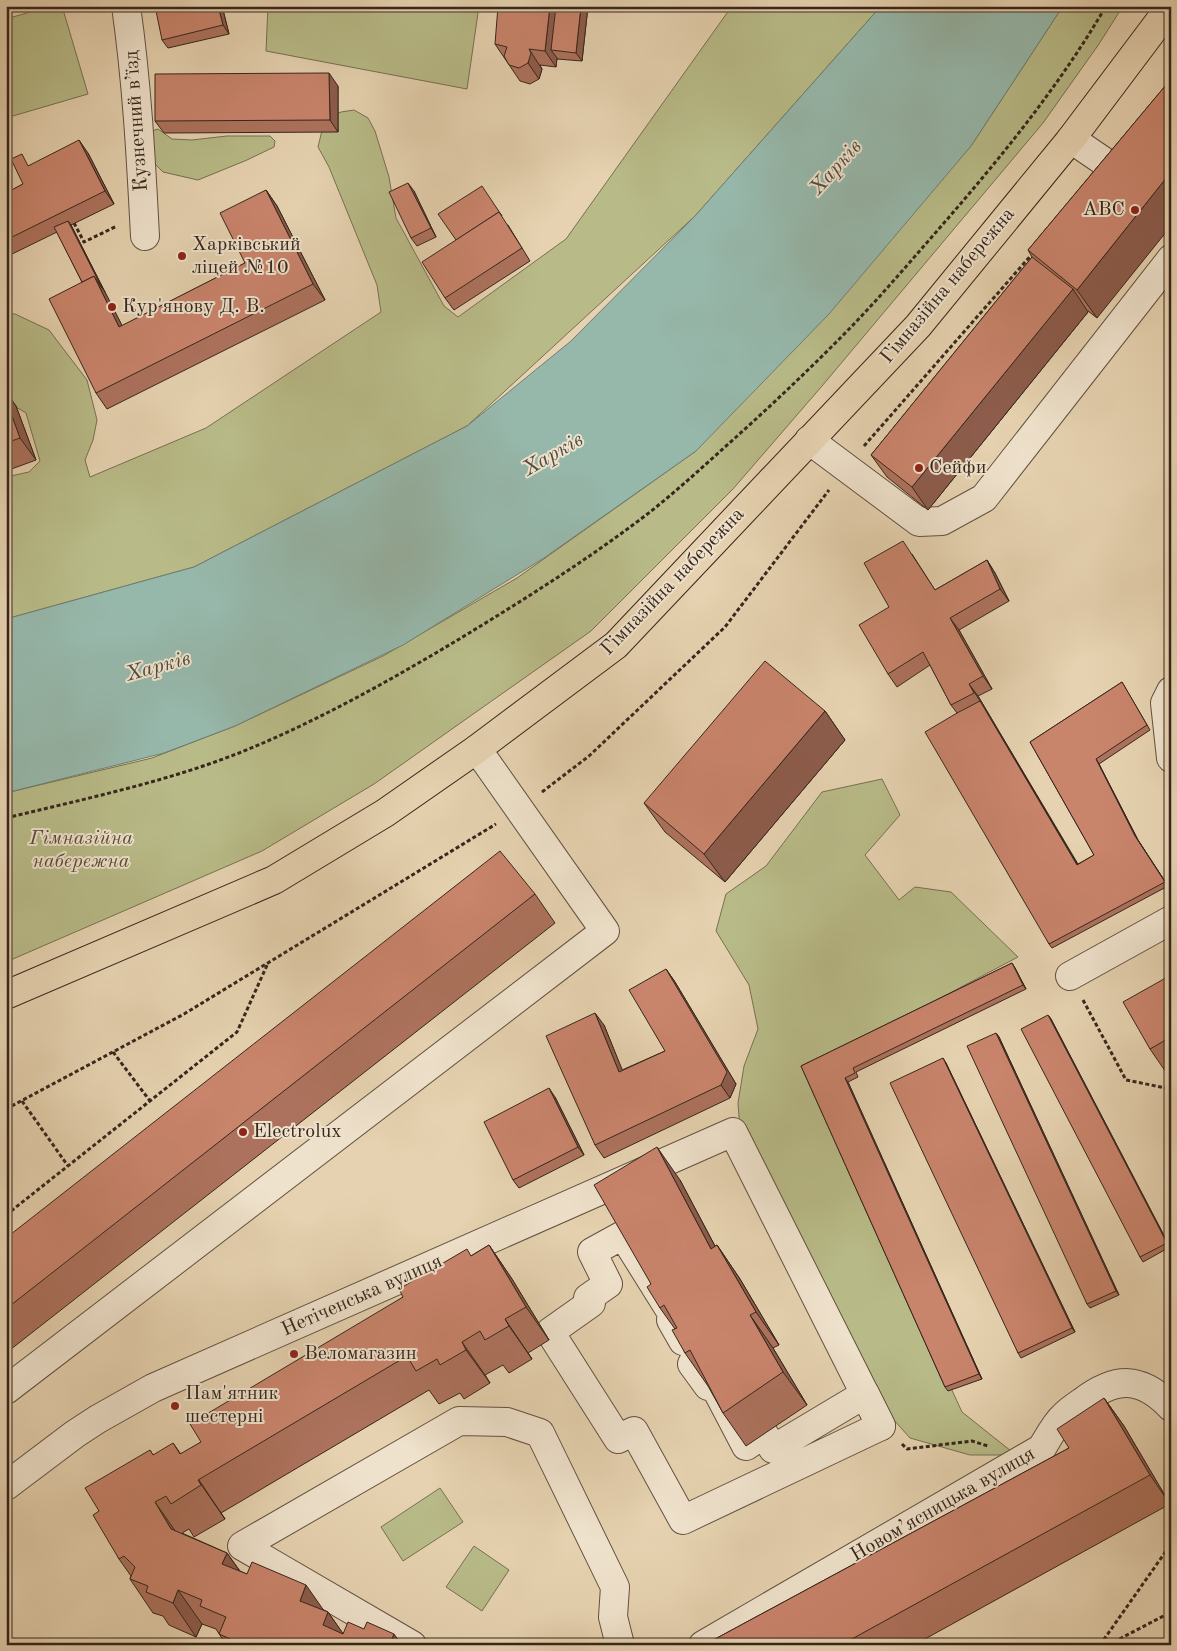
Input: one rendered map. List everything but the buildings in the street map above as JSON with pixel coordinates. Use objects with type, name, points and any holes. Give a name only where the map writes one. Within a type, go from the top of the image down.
[{"type":"main road","name":"Гімназійна набережна","points":[[6,995],[274,880],[384,813],[478,749],[616,645],[918,326],[1071,139],[1157,25],[1169,6]]},
{"type":"street","name":"Кузнечний в’їзд","points":[[126,6],[135,64],[145,236]]},
{"type":"street","points":[[1071,139],[1131,180]]},
{"type":"street","points":[[809,440],[919,522],[942,521],[984,498],[1171,259]]},
{"type":"street","points":[[1171,691],[1165,702],[1171,758]]},
{"type":"street","points":[[6,1390],[605,931],[478,749]]},
{"type":"street","points":[[1070,976],[1171,920]]},
{"type":"street","name":"Нетіченська вулиця","points":[[6,1486],[75,1434],[153,1388],[733,1132],[865,1394]]},
{"type":"street","points":[[623,1235],[673,1315],[671,1320],[683,1341],[687,1339],[700,1361],[692,1364],[708,1386],[713,1383],[746,1446],[764,1434],[773,1449],[865,1394],[881,1426],[683,1520],[634,1431],[618,1439],[550,1332],[591,1303],[588,1298],[608,1284],[592,1252],[623,1235]]},
{"type":"street","name":"Новом’ясницька вулиця","points":[[703,1645],[1042,1448],[1062,1417],[1098,1390],[1113,1384],[1128,1383],[1144,1386],[1158,1394],[1171,1407]]},
{"type":"street","points":[[412,1645],[242,1546],[458,1421],[507,1422],[540,1433],[616,1587],[613,1617],[620,1645]]},
{"type":"path","points":[[6,818],[94,797],[176,774],[262,744],[360,696],[504,612],[648,513],[681,487],[793,385],[854,325],[972,190],[1027,122],[1106,6]]},
{"type":"path","points":[[6,1214],[237,1032],[268,963]]},
{"type":"path","points":[[1070,976],[1126,1080],[1171,1089]]},
{"type":"path","points":[[113,1052],[150,1101]]},
{"type":"path","points":[[22,1101],[68,1166]]},
{"type":"path","points":[[881,1426],[907,1449],[972,1441],[1024,1458]]},
{"type":"path","points":[[1100,1645],[1171,1544]]},
{"type":"path","points":[[1108,1645],[1171,1612]]},
{"type":"green space","points":[[51,6],[62,6],[88,94],[6,118],[6,19]]},
{"type":"green space","points":[[268,6],[479,6],[467,89],[266,51]]},
{"type":"green space","points":[[732,6],[881,6],[695,216],[467,426],[194,567],[6,619],[6,477],[29,472],[40,461],[26,413],[6,401],[6,314],[15,314],[49,330],[87,380],[97,420],[93,440],[85,460],[90,477],[206,428],[381,312],[377,285],[329,167],[318,147],[325,118],[341,112],[354,110],[368,118],[375,131],[389,177],[396,218],[444,306],[458,317],[566,239]]},
{"type":"green space","name":"Гімназійна набережна","points":[[1063,6],[1123,6],[1099,44],[1043,123],[822,386],[733,489],[591,631],[374,784],[262,851],[6,962],[6,793],[152,758],[235,726],[383,656],[517,578],[696,451],[971,146]]},
{"type":"green space","points":[[158,129],[172,139],[192,140],[227,136],[270,136],[275,141],[274,147],[198,180],[163,172],[152,161],[152,131]]},
{"type":"green space","points":[[882,779],[900,815],[865,855],[899,900],[915,887],[951,892],[1018,957],[804,1070],[962,1412],[1016,1455],[970,1455],[910,1438],[885,1410],[740,1129],[738,1103],[744,1066],[758,1029],[749,985],[716,931],[726,894],[766,866],[822,792]]},
{"type":"green space","points":[[440,1488],[463,1522],[403,1561],[381,1527]]},
{"type":"green space","points":[[474,1546],[509,1570],[482,1611],[446,1587]]},
{"type":"water","name":"Харків","points":[[881,6],[1063,6],[971,146],[829,314],[696,451],[544,558],[403,645],[235,726],[164,753],[6,793],[6,619],[194,567],[467,426],[571,341],[695,216]]},
{"type":"place","name":"ABC","points":[[1135,210]]},
{"type":"place","name":"Харківський ліцей №10","points":[[182,256]]},
{"type":"place","name":"Кур'янову Д. В.","points":[[112,307]]},
{"type":"place","name":"Сейфи","points":[[919,468]]},
{"type":"place","name":"Electrolux","points":[[243,1132]]},
{"type":"place","name":"Веломагазин","points":[[294,1354]]},
{"type":"place","name":"Пам'ятник шестерні","points":[[175,1406]]}]
